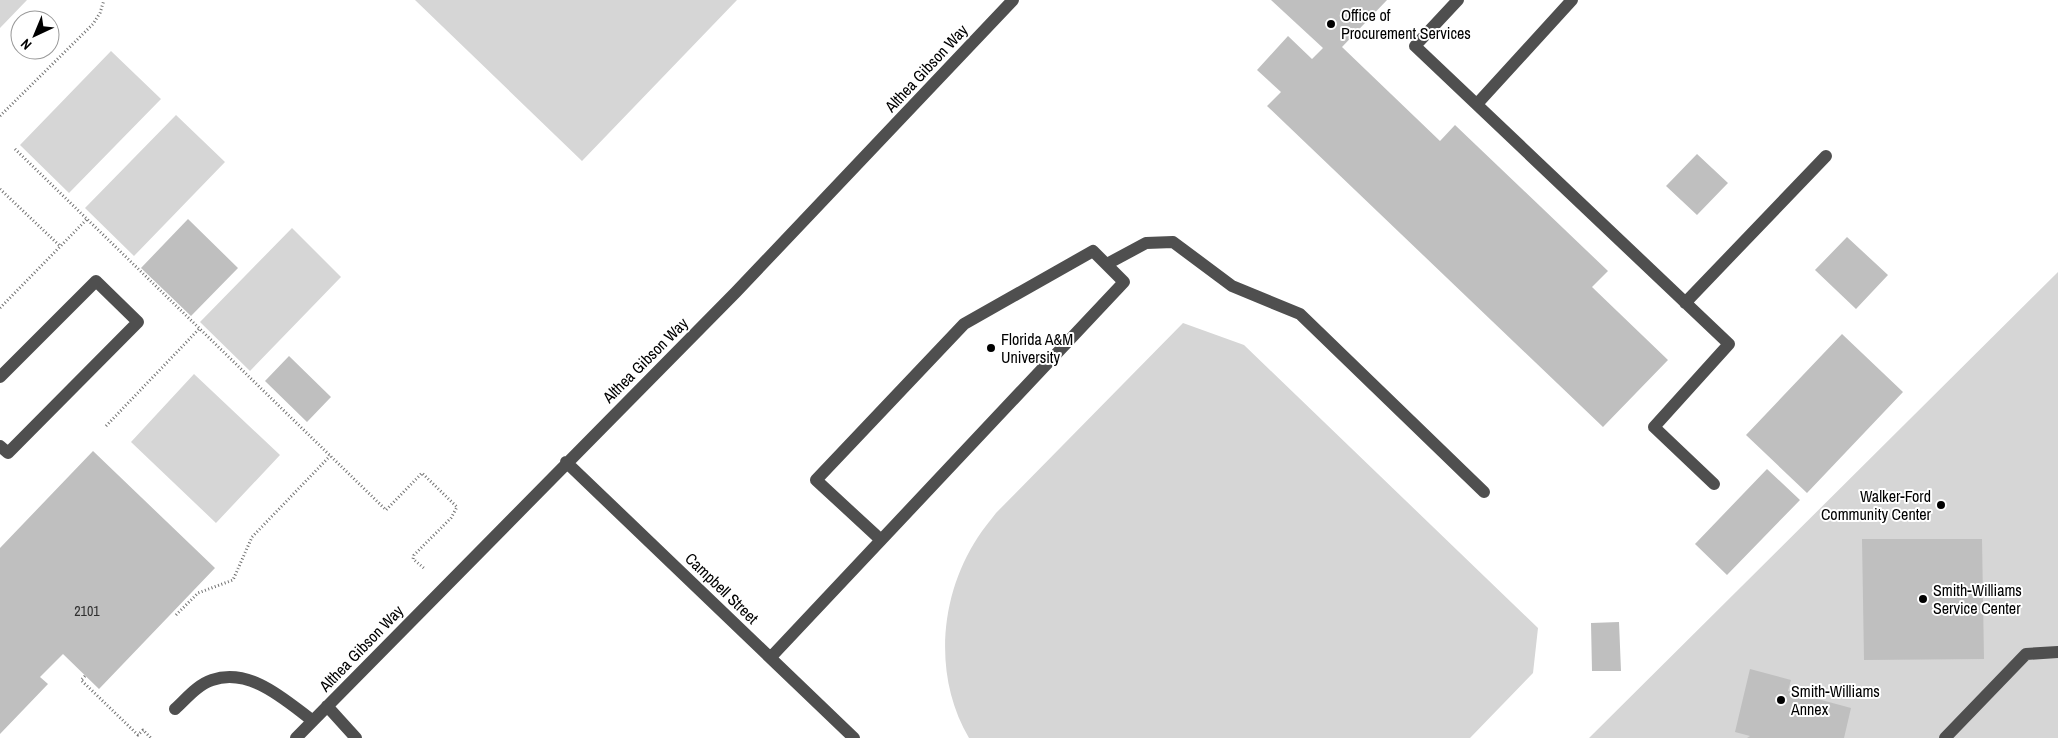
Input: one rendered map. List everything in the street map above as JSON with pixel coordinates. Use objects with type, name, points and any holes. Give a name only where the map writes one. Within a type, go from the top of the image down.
[{"type":"street","name":"Althea Gibson Way","points":[[296,738],[566,462],[736,292],[1012,0]]},
{"type":"street","points":[[1458,0],[1415,46],[1729,344],[1654,427],[1714,484]]},
{"type":"street","points":[[1476,104],[1572,0]]},
{"type":"street","points":[[1685,304],[1826,156]]},
{"type":"street","points":[[1107,264],[1146,243],[1173,242],[1232,286],[1300,314],[1484,492]]},
{"type":"street","points":[[771,657],[1124,282],[1093,251],[964,324],[816,480],[881,540]]},
{"type":"street","points":[[0,377],[96,281],[138,322],[8,453],[0,446]]},
{"type":"street","name":"Campbell Street","points":[[566,462],[854,738]]},
{"type":"street","points":[[1945,738],[2026,654],[2058,652]]},
{"type":"street","points":[[175,709],[198,688],[212,680],[240,678],[273,691],[313,721]]},
{"type":"street","points":[[327,706],[356,738]]},
{"type":"path","points":[[0,116],[93,24],[100,13],[104,0]]},
{"type":"path","points":[[16,149],[386,510],[422,473],[457,507],[451,518],[414,555],[413,559],[425,569]]},
{"type":"path","points":[[0,189],[60,246]]},
{"type":"path","points":[[0,308],[87,219]]},
{"type":"path","points":[[106,426],[199,329]]},
{"type":"path","points":[[176,615],[198,593],[233,580],[252,537],[330,456]]},
{"type":"path","points":[[85,676],[81,680],[138,735],[143,730],[151,738]]},
{"type":"shaded area","points":[[0,0],[27,0],[17,10],[10,10],[10,18],[0,28]]},
{"type":"shaded area","points":[[415,0],[737,0],[582,161]]},
{"type":"shaded area","points":[[111,51],[161,99],[69,193],[20,145]]},
{"type":"shaded area","points":[[176,115],[225,162],[134,256],[85,208]]},
{"type":"shaded area","points":[[292,228],[341,277],[250,371],[200,322]]},
{"type":"shaded area","name":"Walker-Ford Community Center","points":[[2058,272],[2058,738],[1589,738]]},
{"type":"shaded area","points":[[1183,323],[1244,345],[1538,628],[1533,673],[1470,738],[969,738],[957,714],[950,689],[945,637],[955,585],[965,560],[980,534],[996,513]]},
{"type":"shaded area","points":[[194,374],[280,455],[216,523],[131,442]]},
{"type":"building","points":[[1271,0],[1387,0],[1342,47],[1440,141],[1455,125],[1608,271],[1592,287],[1668,360],[1603,427],[1267,106],[1281,92],[1257,70],[1288,36],[1312,59],[1323,48]]},
{"type":"building","points":[[1697,154],[1728,183],[1697,215],[1666,186]]},
{"type":"building","points":[[188,219],[238,268],[191,316],[141,268]]},
{"type":"building","points":[[1847,237],[1888,275],[1856,309],[1815,270]]},
{"type":"building","points":[[1842,334],[1903,392],[1807,493],[1746,435]]},
{"type":"building","points":[[289,356],[331,397],[307,422],[265,381]]},
{"type":"building","points":[[93,451],[215,568],[99,689],[63,654],[40,677],[48,684],[0,734],[0,548]]},
{"type":"building","points":[[1767,469],[1800,500],[1727,575],[1695,544]]},
{"type":"building","name":"Smith-Williams Service Center","points":[[1862,539],[1982,539],[1984,659],[1864,660]]},
{"type":"building","points":[[1619,622],[1621,671],[1592,671],[1591,623]]},
{"type":"building","name":"Smith-Williams Annex","points":[[1750,669],[1791,680],[1788,691],[1851,708],[1844,738],[1747,738],[1750,736],[1735,732]]},
{"type":"place","name":"Office of Procurement Services","points":[[1331,24]]},
{"type":"place","name":"Florida A&M University","points":[[991,348]]},
{"type":"place","name":"Walker-Ford Community Center","points":[[1941,505]]},
{"type":"place","name":"Smith-Williams Service Center","points":[[1923,599]]},
{"type":"place","name":"Smith-Williams Annex","points":[[1781,700]]}]
